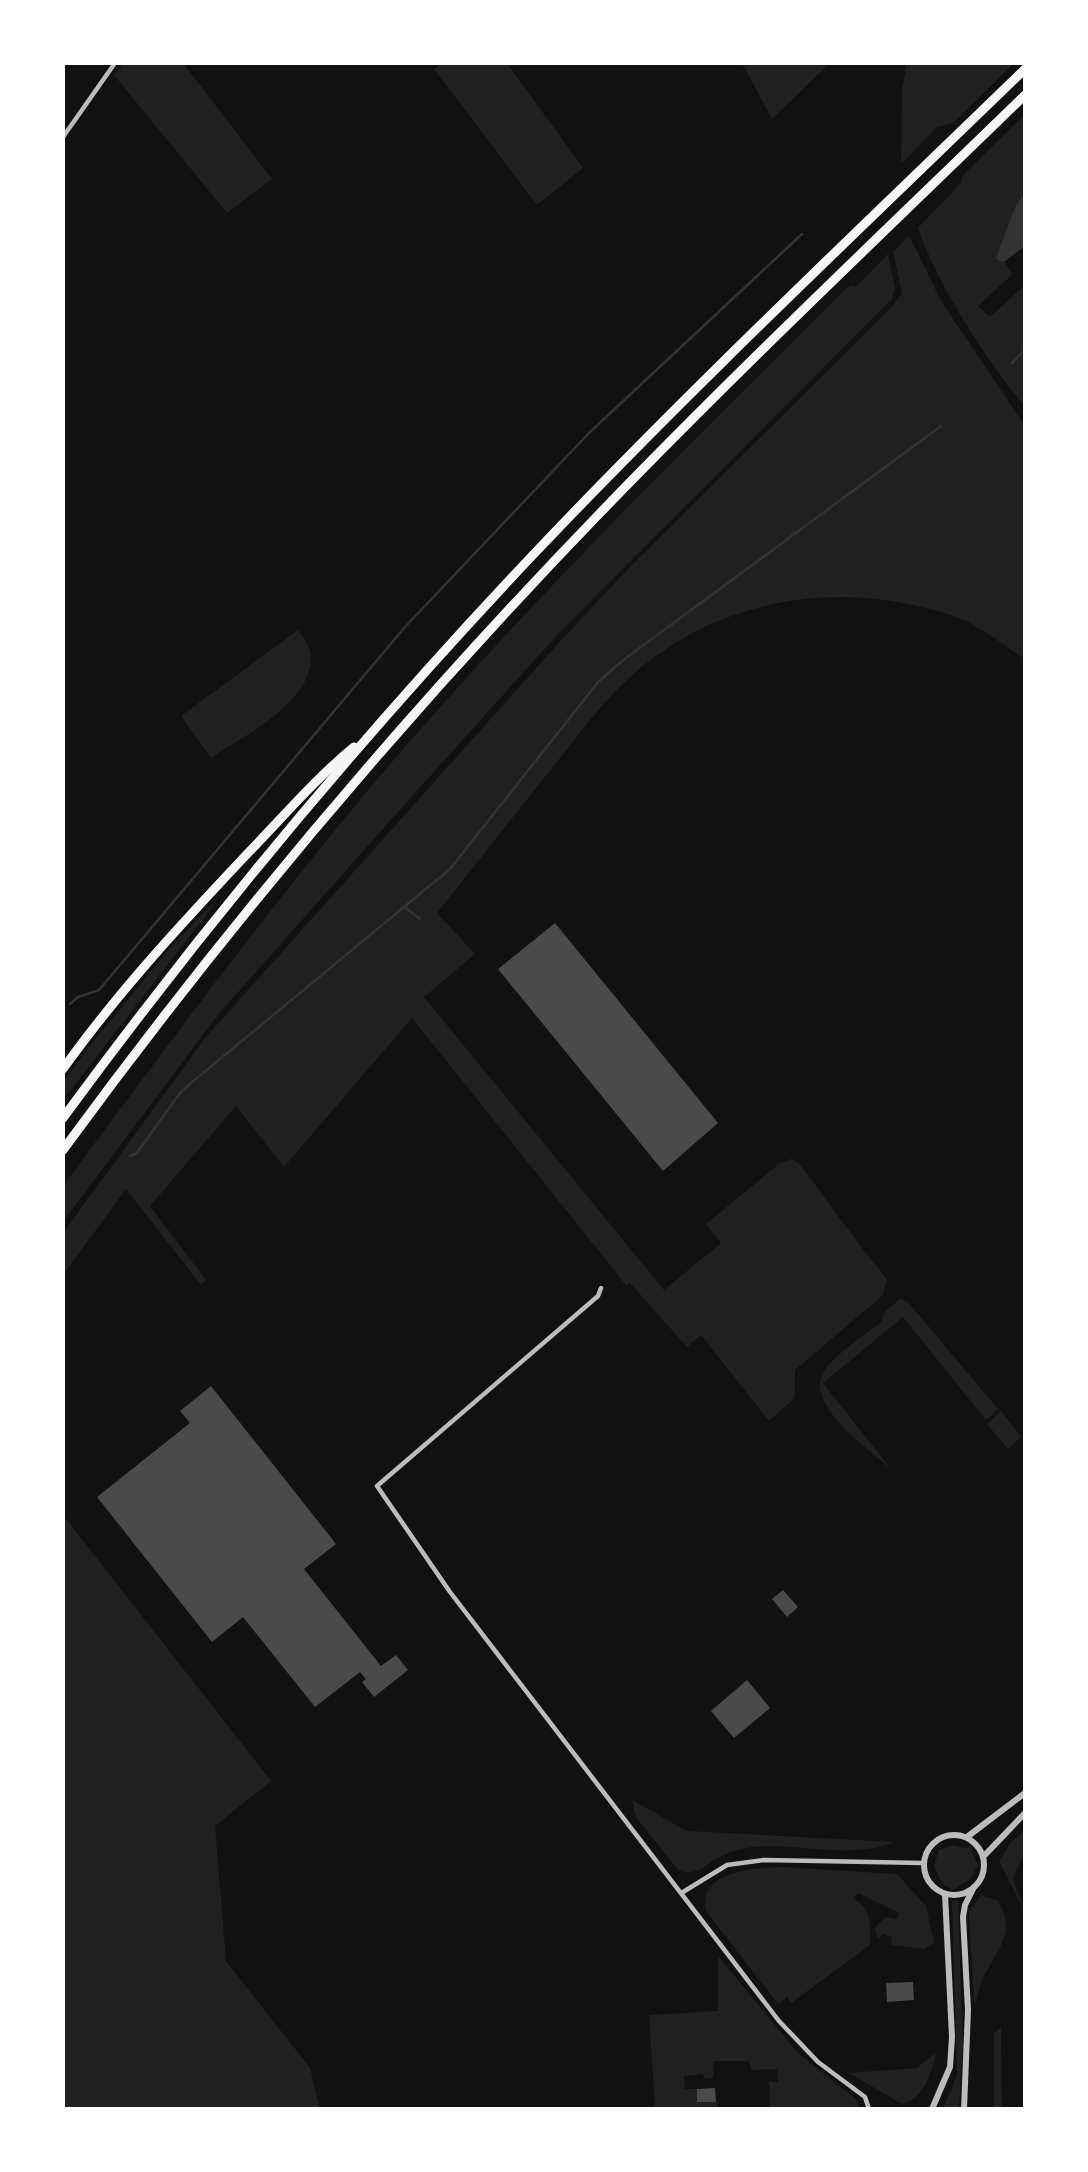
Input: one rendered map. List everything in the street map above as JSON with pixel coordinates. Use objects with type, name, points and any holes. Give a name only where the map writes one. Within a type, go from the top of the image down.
[{"type":"highway","points":[[63,1118],[229,903],[372,733],[612,474],[1025,69]]},
{"type":"highway","points":[[63,1150],[261,894],[422,705],[618,494],[1025,95]]},
{"type":"highway","points":[[63,1069],[145,967],[225,878],[320,775],[372,733]]},
{"type":"street","points":[[63,136],[115,63]]},
{"type":"street","points":[[601,1288],[598,1296],[508,1377],[377,1486],[450,1592],[788,2032],[818,2062],[865,2097],[869,2109]]},
{"type":"street","points":[[967,1837],[1025,1793]]},
{"type":"street","points":[[964,2109],[968,2010],[963,1917],[965,1905],[980,1879],[983,1857],[1025,1813]]},
{"type":"street","points":[[974,1887],[965,1893],[945,1894],[929,1882],[923,1863],[925,1854],[938,1839],[947,1835],[967,1837],[975,1843],[983,1857]]},
{"type":"street","points":[[683,1892],[727,1866],[764,1860],[923,1863]]},
{"type":"street","points":[[932,2109],[950,2067],[952,2037],[945,1894]]},
{"type":"shaded area","points":[[124,63],[183,63],[272,179],[227,213],[114,75]]},
{"type":"shaded area","points":[[441,63],[507,63],[583,168],[537,205],[434,69]]},
{"type":"shaded area","points":[[742,63],[830,63],[772,119]]},
{"type":"shaded area","points":[[907,63],[1014,63],[953,123],[937,127],[901,164],[902,90]]},
{"type":"shaded area","points":[[1025,114],[1025,193],[1016,205],[999,261],[1004,262],[1013,274],[978,306],[990,317],[1025,285],[1025,407],[964,321],[938,274],[918,228],[960,184],[964,174]]},
{"type":"shaded area","points":[[1025,193],[1025,246],[1004,262],[999,261],[996,258],[1016,205]]},
{"type":"shaded area","points":[[909,235],[941,301],[1025,426],[1025,660],[983,630],[960,618],[918,606],[865,598],[828,597],[755,608],[720,620],[687,636],[656,656],[607,700],[437,913],[475,954],[424,997],[664,1290],[721,1243],[706,1224],[780,1163],[791,1159],[798,1162],[887,1279],[883,1295],[795,1370],[795,1398],[769,1421],[701,1335],[687,1347],[630,1283],[626,1285],[412,1018],[284,1167],[236,1106],[150,1206],[206,1280],[201,1285],[126,1189],[63,1275],[63,1233],[206,1037],[564,637],[633,564],[892,307],[902,293],[893,252]]},
{"type":"shaded area","points":[[888,254],[895,288],[892,299],[556,636],[216,1017],[63,1222],[63,1186],[248,939],[421,728],[601,534],[850,285],[856,287]]},
{"type":"shaded area","points":[[298,630],[309,648],[310,666],[304,683],[293,699],[278,713],[211,758],[181,716]]},
{"type":"shaded area","points":[[217,899],[63,1100],[63,1082],[97,1037],[171,947]]},
{"type":"shaded area","points":[[900,1299],[907,1301],[998,1409],[986,1420],[903,1317],[823,1383],[905,1487],[887,1465],[839,1422],[822,1396],[820,1383],[829,1365],[881,1322],[885,1312]]},
{"type":"shaded area","points":[[1001,1411],[1021,1437],[1008,1449],[987,1424]]},
{"type":"shaded area","points":[[63,1515],[271,1781],[215,1826],[226,1961],[310,2068],[320,2109],[63,2109]]},
{"type":"shaded area","points":[[632,1800],[687,1831],[894,1842],[860,1850],[749,1847],[725,1854],[696,1871],[685,1872],[678,1870],[636,1817]]},
{"type":"shaded area","points":[[1025,1830],[1025,1852],[1013,1878],[1025,1913],[999,1861],[1011,1842]]},
{"type":"shaded area","points":[[953,1845],[965,1848],[970,1846],[978,1866],[970,1879],[953,1890],[942,1884],[934,1866],[939,1850]]},
{"type":"shaded area","points":[[782,1867],[897,1874],[926,1906],[934,1943],[924,1949],[891,1945],[892,1937],[883,1934],[878,1939],[875,1928],[885,1917],[897,1919],[899,1913],[858,1893],[854,1899],[867,1913],[870,1945],[791,2003],[787,1997],[778,2004],[706,1911],[706,1898],[710,1887],[730,1874]]},
{"type":"shaded area","points":[[981,1895],[998,1901],[1006,1922],[1003,1941],[983,1978],[974,2004],[969,1912]]},
{"type":"shaded area","points":[[958,1900],[963,2046],[959,2109],[943,2109],[957,2075],[952,1901]]},
{"type":"shaded area","points":[[718,1956],[798,2053],[857,2100],[859,2109],[770,2109],[769,2082],[778,2082],[777,2069],[752,2070],[748,2061],[714,2061],[713,2078],[704,2079],[703,2074],[684,2076],[685,2089],[697,2089],[698,2102],[718,2102],[716,2109],[655,2109],[649,2015],[718,2011]]},
{"type":"shaded area","points":[[1001,2027],[1002,2109],[994,2109],[994,2034]]},
{"type":"shaded area","points":[[936,2052],[926,2084],[916,2097],[902,2104],[849,2073],[917,2068]]},
{"type":"building","points":[[555,923],[718,1123],[663,1171],[498,969]]},
{"type":"building","points":[[211,1386],[336,1544],[304,1569],[381,1666],[396,1655],[408,1670],[374,1697],[362,1682],[366,1679],[360,1672],[315,1707],[243,1617],[212,1642],[97,1497],[190,1423],[180,1411]]},
{"type":"building","points":[[783,1590],[798,1607],[787,1617],[772,1599]]},
{"type":"building","points":[[747,1680],[770,1708],[734,1738],[711,1711]]},
{"type":"building","points":[[913,1982],[914,2000],[887,2002],[886,1983]]},
{"type":"building","points":[[715,2088],[716,2102],[697,2102],[697,2089]]},
{"type":"waterway","points":[[70,1004],[78,997],[99,990],[405,627],[589,433],[802,234]]},
{"type":"waterway","points":[[1012,363],[1025,349]]},
{"type":"waterway","points":[[130,1156],[136,1154],[180,1093],[191,1083],[450,869],[599,681],[626,658],[941,426]]},
{"type":"waterway","points":[[406,908],[420,919]]}]
